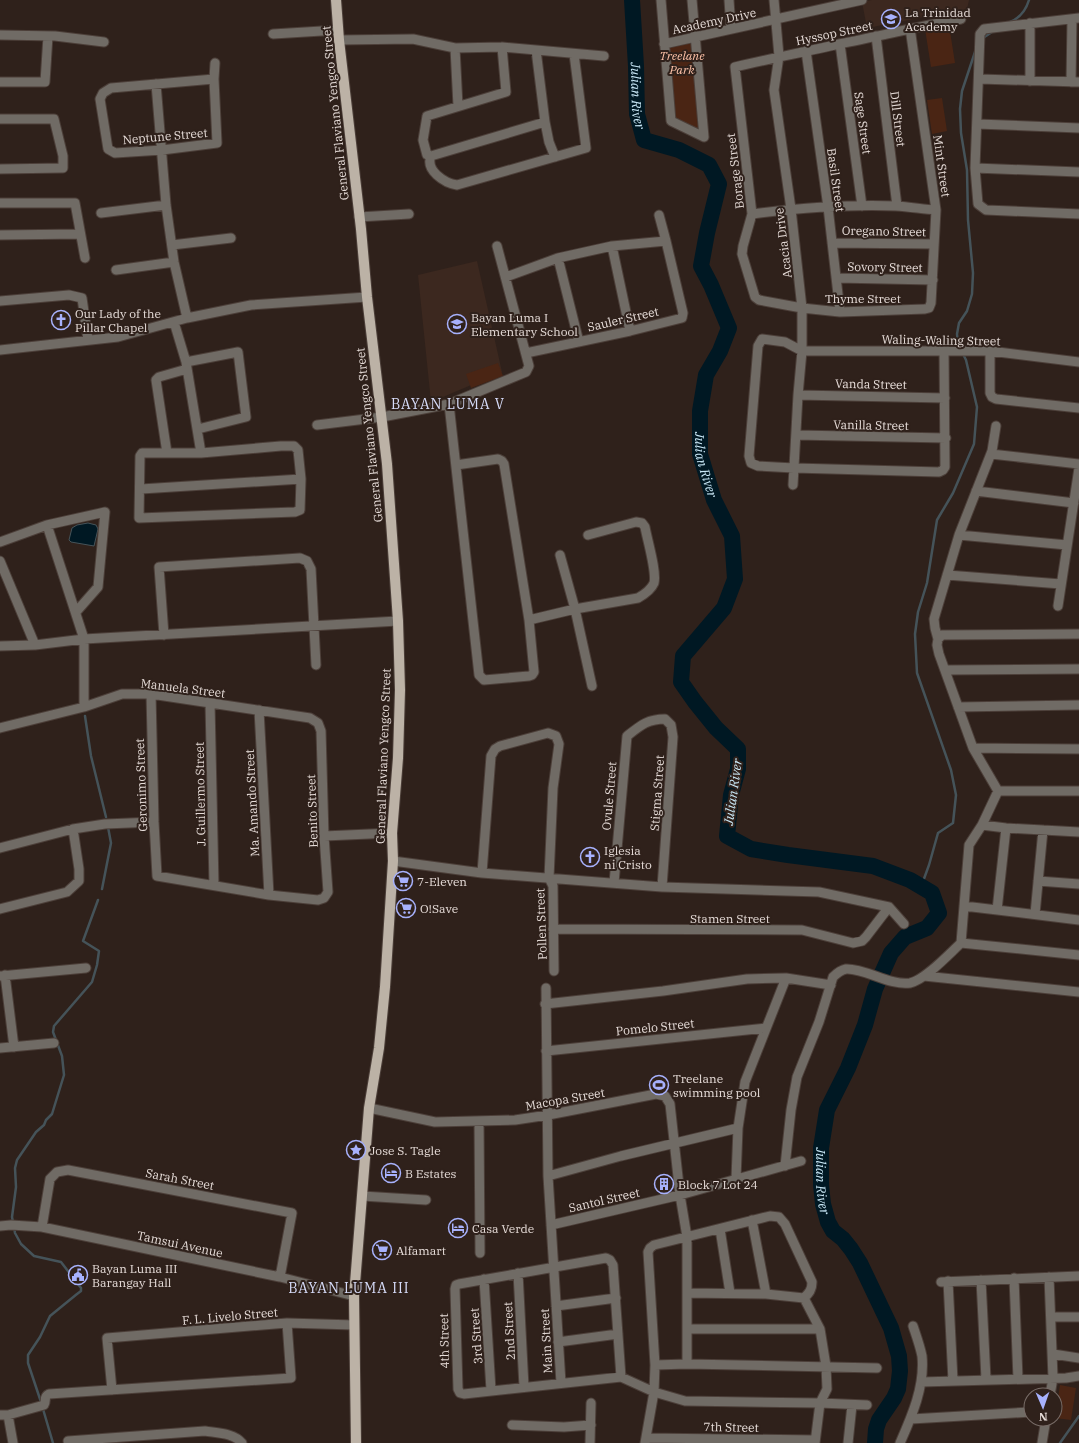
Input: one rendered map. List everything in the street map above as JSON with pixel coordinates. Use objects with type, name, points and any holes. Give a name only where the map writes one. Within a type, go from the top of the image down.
[{"type":"main road","name":"General Flaviano Yengco Street","points":[[336,0],[338,35],[359,217],[366,297],[387,464],[398,621],[400,690],[398,758],[392,833],[393,861],[380,1032],[369,1108],[354,1296],[356,1443]]},
{"type":"street","points":[[661,0],[671,121],[704,137],[692,0]]},
{"type":"street","points":[[729,0],[731,29]]},
{"type":"street","name":"Acacia Drive","points":[[774,0],[779,56],[774,90],[791,210],[802,308],[802,351],[793,485]]},
{"type":"street","name":"Academy Drive","points":[[664,44],[862,0]]},
{"type":"street","points":[[980,79],[1075,82],[1075,18],[984,29],[982,31],[980,34],[980,79],[975,168],[978,204],[986,210],[1079,214]]},
{"type":"street","name":"Hyssop Street","points":[[735,67],[910,28],[961,19]]},
{"type":"street","points":[[1030,23],[1030,80]]},
{"type":"street","name":"Mint Street","points":[[910,28],[936,210],[933,280],[931,303],[929,308]]},
{"type":"street","points":[[272,34],[338,35],[413,39],[456,48],[502,47],[604,56]]},
{"type":"street","points":[[0,35],[48,36],[104,42]]},
{"type":"street","points":[[0,82],[45,82],[48,36]]},
{"type":"street","name":"Dill Street","points":[[876,36],[897,206]]},
{"type":"street","name":"Sage Street","points":[[840,44],[862,206]]},
{"type":"street","points":[[502,47],[506,92],[427,116],[423,140],[427,155],[431,156],[545,122]]},
{"type":"street","points":[[456,48],[458,106]]},
{"type":"street","points":[[536,50],[545,122],[549,142],[556,157]]},
{"type":"street","name":"Basil Street","points":[[806,51],[828,207],[840,312]]},
{"type":"street","points":[[431,156],[429,160],[430,166],[439,179],[449,184],[457,185],[586,148],[574,54]]},
{"type":"street","points":[[187,318],[174,262],[166,205],[156,84],[214,79],[215,63]]},
{"type":"street","name":"Borage Street","points":[[735,67],[752,214],[742,254],[753,294]]},
{"type":"street","name":"Neptune Street","points":[[156,84],[111,88],[103,93],[100,100],[108,149],[115,153],[162,150],[217,143],[214,79]]},
{"type":"street","points":[[0,119],[54,119],[63,156],[63,168],[0,169]]},
{"type":"street","points":[[977,124],[1079,128]]},
{"type":"street","points":[[975,168],[1079,172]]},
{"type":"street","points":[[0,203],[75,203],[85,258]]},
{"type":"street","points":[[101,213],[166,205]]},
{"type":"street","points":[[752,214],[828,207],[862,206],[897,206],[936,210]]},
{"type":"street","points":[[359,217],[409,214]]},
{"type":"street","points":[[506,277],[558,258],[612,246],[666,241],[659,215]]},
{"type":"street","points":[[0,235],[80,234]]},
{"type":"street","points":[[172,245],[231,238]]},
{"type":"street","name":"Sauler Street","points":[[526,353],[630,331],[682,318],[683,313],[666,241]]},
{"type":"street","name":"Oregano Street","points":[[832,243],[934,244]]},
{"type":"street","points":[[317,425],[382,417],[449,404],[526,372],[529,366],[498,246]]},
{"type":"street","points":[[612,246],[630,331]]},
{"type":"street","points":[[558,258],[578,342]]},
{"type":"street","points":[[116,270],[174,262]]},
{"type":"street","name":"Sovory Street","points":[[837,278],[933,280]]},
{"type":"street","name":"Thyme Street","points":[[753,294],[754,297],[759,300],[802,308],[840,312],[929,308]]},
{"type":"street","points":[[0,301],[70,295],[82,298],[88,340]]},
{"type":"street","points":[[0,350],[118,337],[187,318],[250,305],[366,297]]},
{"type":"street","points":[[174,322],[186,366],[201,453]]},
{"type":"street","points":[[802,351],[785,342],[762,339],[758,343],[749,456],[751,463],[755,465],[794,468],[939,472],[943,470],[945,467],[945,398],[949,351]]},
{"type":"street","name":"Waling-Waling Street","points":[[802,351],[965,351],[990,352],[1079,362]]},
{"type":"street","points":[[167,453],[156,380],[158,377],[186,366],[238,352],[246,417],[198,429]]},
{"type":"street","points":[[990,352],[990,393],[996,399],[1079,408]]},
{"type":"street","name":"Vanda Street","points":[[798,395],[945,398]]},
{"type":"street","points":[[449,404],[479,667],[481,678],[484,680],[532,675],[534,672],[529,620],[504,464],[498,459],[456,465]]},
{"type":"street","points":[[996,426],[991,454],[959,535],[934,619],[939,654],[973,748],[998,791]]},
{"type":"street","name":"Vanilla Street","points":[[796,435],[946,438]]},
{"type":"street","points":[[294,446],[298,450],[301,479],[300,510],[294,512],[139,518],[140,456],[142,453],[201,453],[294,446]]},
{"type":"street","points":[[991,454],[1079,464]]},
{"type":"street","points":[[1058,606],[1079,468]]},
{"type":"street","points":[[140,488],[301,479]]},
{"type":"street","points":[[976,491],[1074,503]]},
{"type":"street","points":[[0,542],[47,525],[105,512],[98,587],[76,612]]},
{"type":"street","points":[[529,620],[575,608],[638,598],[647,593],[654,582],[654,571],[645,527],[642,523],[636,522],[588,535]]},
{"type":"street","points":[[47,525],[84,639],[84,707]]},
{"type":"street","points":[[959,535],[1067,545]]},
{"type":"street","points":[[560,555],[575,608],[592,686]]},
{"type":"street","points":[[164,635],[159,567],[300,558],[307,561],[311,569],[316,665]]},
{"type":"street","points":[[0,561],[36,645]]},
{"type":"street","points":[[947,575],[1062,584]]},
{"type":"street","points":[[0,646],[36,645],[84,639],[398,621]]},
{"type":"street","points":[[938,639],[942,635],[1079,634]]},
{"type":"street","points":[[946,670],[1079,669]]},
{"type":"street","name":"Manuela Street","points":[[0,728],[84,707],[122,694],[151,694],[310,718],[318,723]]},
{"type":"street","name":"Geronimo Street","points":[[151,694],[154,822],[157,876],[214,885]]},
{"type":"street","name":"J. Guillermo Street","points":[[210,703],[214,885]]},
{"type":"street","points":[[958,707],[1079,705]]},
{"type":"street","name":"Ma. Amando Street","points":[[259,710],[269,895]]},
{"type":"street","name":"Ovule Street","points":[[614,883],[627,736],[644,723],[655,719],[665,719],[671,725]]},
{"type":"street","name":"Benito Street","points":[[269,895],[318,900],[324,898],[328,892],[324,836],[321,732],[318,723]]},
{"type":"street","name":"Stigma Street","points":[[662,887],[672,737],[671,725]]},
{"type":"street","name":"Pollen Street","points":[[482,873],[492,756],[495,749],[500,746],[548,733],[556,736],[559,744],[553,788],[549,878],[553,886],[554,971]]},
{"type":"street","points":[[973,748],[1079,749]]},
{"type":"street","points":[[998,791],[1079,791]]},
{"type":"street","points":[[785,1166],[797,1077],[820,1022],[833,977],[838,972],[845,969],[856,970],[898,982],[910,983],[924,976],[961,943],[969,845],[982,825],[998,791]]},
{"type":"street","points":[[0,848],[73,829],[105,824],[154,822]]},
{"type":"street","points":[[982,825],[1006,828],[1079,832]]},
{"type":"street","points":[[996,910],[1006,828]]},
{"type":"street","points":[[0,909],[67,892],[79,881],[79,869],[73,829]]},
{"type":"street","points":[[1035,914],[1043,830]]},
{"type":"street","points":[[324,836],[392,833]]},
{"type":"street","points":[[393,861],[482,873],[662,887],[818,892],[889,907],[904,924]]},
{"type":"street","points":[[1038,881],[1079,884]]},
{"type":"street","points":[[214,885],[269,895]]},
{"type":"street","points":[[964,906],[1079,920]]},
{"type":"street","name":"Stamen Street","points":[[553,929],[802,930],[853,943],[862,941],[889,907]]},
{"type":"street","points":[[961,943],[1079,955]]},
{"type":"street","points":[[14,1047],[2,976],[86,968]]},
{"type":"street","points":[[924,976],[1079,992]]},
{"type":"street","points":[[545,1004],[663,991],[747,979],[786,978],[831,985]]},
{"type":"street","points":[[736,1179],[738,1128],[745,1082],[786,978]]},
{"type":"street","name":"Main Street","points":[[546,988],[548,1176],[561,1383],[621,1377]]},
{"type":"street","name":"Pomelo Street","points":[[546,1051],[766,1028]]},
{"type":"street","points":[[0,1048],[54,1043]]},
{"type":"street","name":"Macopa Street","points":[[369,1108],[435,1122],[515,1120],[662,1094],[670,1104],[686,1237],[687,1364]]},
{"type":"street","points":[[479,1121],[480,1253]]},
{"type":"street","points":[[548,1176],[738,1128]]},
{"type":"street","name":"Santol Street","points":[[551,1225],[680,1195],[801,1162]]},
{"type":"street","name":"Sarah Street","points":[[42,1228],[50,1179],[57,1172],[68,1170],[292,1213],[280,1277]]},
{"type":"street","points":[[362,1196],[426,1200]]},
{"type":"street","points":[[646,1440],[654,1392],[655,1365],[648,1252],[650,1248],[654,1245],[752,1220],[770,1216],[780,1217],[785,1224],[812,1282],[810,1292],[804,1298]]},
{"type":"street","points":[[752,1220],[766,1294]]},
{"type":"street","name":"Tamsui Avenue","points":[[0,1226],[11,1225],[42,1228],[280,1277],[354,1296]]},
{"type":"street","points":[[720,1229],[730,1293]]},
{"type":"street","name":"4th Street","points":[[561,1383],[464,1394],[460,1393],[458,1389],[456,1285],[606,1258],[610,1260],[613,1265],[616,1298]]},
{"type":"street","name":"2nd Street","points":[[518,1273],[524,1387]]},
{"type":"street","points":[[953,1381],[944,1282],[1079,1276]]},
{"type":"street","points":[[1049,1277],[1053,1354],[1051,1387]]},
{"type":"street","points":[[1014,1278],[1018,1379]]},
{"type":"street","name":"3rd Street","points":[[484,1279],[491,1390]]},
{"type":"street","points":[[980,1280],[986,1380]]},
{"type":"street","points":[[687,1293],[766,1294],[804,1298]]},
{"type":"street","points":[[556,1306],[616,1298],[621,1377],[654,1392],[685,1401],[867,1405]]},
{"type":"street","points":[[804,1298],[820,1329],[826,1366],[827,1389],[820,1403],[815,1442]]},
{"type":"street","points":[[1051,1317],[1079,1317]]},
{"type":"street","points":[[13,1443],[4,1415],[44,1405],[46,1395],[50,1394],[291,1378],[287,1323]]},
{"type":"street","name":"F. L. Livelo Street","points":[[112,1390],[107,1338],[287,1323],[354,1325]]},
{"type":"street","points":[[900,1443],[911,1418],[921,1382],[922,1354],[913,1326]]},
{"type":"street","points":[[687,1329],[820,1329]]},
{"type":"street","points":[[558,1342],[618,1334]]},
{"type":"street","points":[[1053,1354],[1079,1358]]},
{"type":"street","points":[[655,1365],[687,1364],[876,1368]]},
{"type":"street","points":[[921,1382],[1079,1376]]},
{"type":"street","points":[[590,1443],[591,1403]]},
{"type":"street","points":[[848,1443],[852,1405]]},
{"type":"street","points":[[911,1418],[1023,1412]]},
{"type":"street","points":[[512,1424],[564,1427],[591,1425]]},
{"type":"street","points":[[1042,1443],[1045,1427]]},
{"type":"street","points":[[68,1441],[205,1431],[225,1434],[239,1439],[242,1443]]},
{"type":"street","name":"7th Street","points":[[646,1440],[815,1442]]},
{"type":"shaded area","name":"La Trinidad Academy","points":[[872,0],[969,0],[967,9],[867,28],[862,2]]},
{"type":"shaded area","name":"Bayan Luma I Elementary School","points":[[477,261],[502,372],[431,402],[418,275]]},
{"type":"green space","points":[[949,25],[955,63],[931,67],[925,29]]},
{"type":"green space","name":"Treelane Park","points":[[694,40],[702,133],[674,119],[667,46]]},
{"type":"green space","points":[[942,98],[947,131],[932,134],[927,100]]},
{"type":"green space","points":[[498,363],[503,376],[471,388],[466,374]]},
{"type":"green space","points":[[1060,1385],[1076,1388],[1071,1420],[1063,1419],[1063,1387],[1060,1387]]},
{"type":"water","points":[[88,523],[96,525],[98,529],[94,546],[71,542],[69,540],[72,528],[77,525]]},
{"type":"waterway","name":"Julian River","points":[[632,0],[637,114],[644,140],[679,150],[709,165],[719,184],[707,233],[701,266],[711,285],[729,328],[720,351],[706,375],[700,411],[700,454],[714,500],[732,536],[735,579],[724,608],[683,656],[681,682],[716,728],[738,749],[738,769],[731,795],[727,836],[751,849],[873,866],[910,880],[932,893],[939,913],[927,928],[905,937],[891,953],[875,989],[865,1025],[848,1068],[827,1110],[821,1148],[821,1185],[823,1204],[828,1222],[833,1231],[843,1239],[860,1263],[891,1328],[899,1356],[900,1371],[898,1389],[894,1398],[879,1420],[876,1429],[875,1443]]},
{"type":"waterway","points":[[1010,22],[1022,13],[1029,0]]},
{"type":"waterway","points":[[983,38],[992,32]]},
{"type":"waterway","points":[[961,349],[958,344],[957,334],[959,323],[967,311],[972,294],[973,273],[968,220],[967,170],[961,133],[960,109],[962,91],[976,49]]},
{"type":"waterway","points":[[921,887],[938,833],[953,823],[956,795],[951,770],[917,673],[915,634],[918,612],[927,583],[937,520],[953,493],[974,444],[977,407],[966,360],[963,354]]},
{"type":"waterway","points":[[85,716],[91,756],[106,817]]},
{"type":"waterway","points":[[102,889],[111,843],[108,827]]},
{"type":"waterway","points":[[13,1222],[12,1217],[16,1187],[15,1168],[17,1160],[36,1132],[44,1125],[46,1120],[52,1114],[64,1075],[62,1056],[53,1032],[54,1026],[92,982],[97,965],[99,951],[83,941],[98,900]]},
{"type":"waterway","points":[[14,1227],[15,1233],[21,1244],[34,1256],[61,1262],[81,1288],[81,1291],[50,1316],[40,1337],[28,1355],[28,1363],[41,1402]]},
{"type":"waterway","points":[[43,1409],[53,1443]]},
{"type":"waterway","points":[[1060,1443],[1079,1416]]},
{"type":"place","name":"La Trinidad Academy","points":[[891,19]]},
{"type":"place","name":"Our Lady of the Pillar Chapel","points":[[61,320]]},
{"type":"place","name":"Bayan Luma I Elementary School","points":[[457,324]]},
{"type":"place","name":"Iglesia ni Cristo","points":[[590,857]]},
{"type":"place","name":"7-Eleven","points":[[403,881]]},
{"type":"place","name":"O!Save","points":[[406,908]]},
{"type":"place","name":"Treelane swimming pool","points":[[659,1085]]},
{"type":"place","name":"Jose S. Tagle","points":[[356,1150]]},
{"type":"place","name":"B Estates","points":[[391,1173]]},
{"type":"place","name":"Block 7 Lot 24","points":[[664,1184]]},
{"type":"place","name":"Casa Verde","points":[[458,1228]]},
{"type":"place","name":"Alfamart","points":[[382,1250]]},
{"type":"place","name":"Bayan Luma III Barangay Hall","points":[[78,1275]]},
{"type":"district","name":"BAYAN LUMA V","points":[[448,404]]},
{"type":"district","name":"BAYAN LUMA III","points":[[349,1288]]}]
